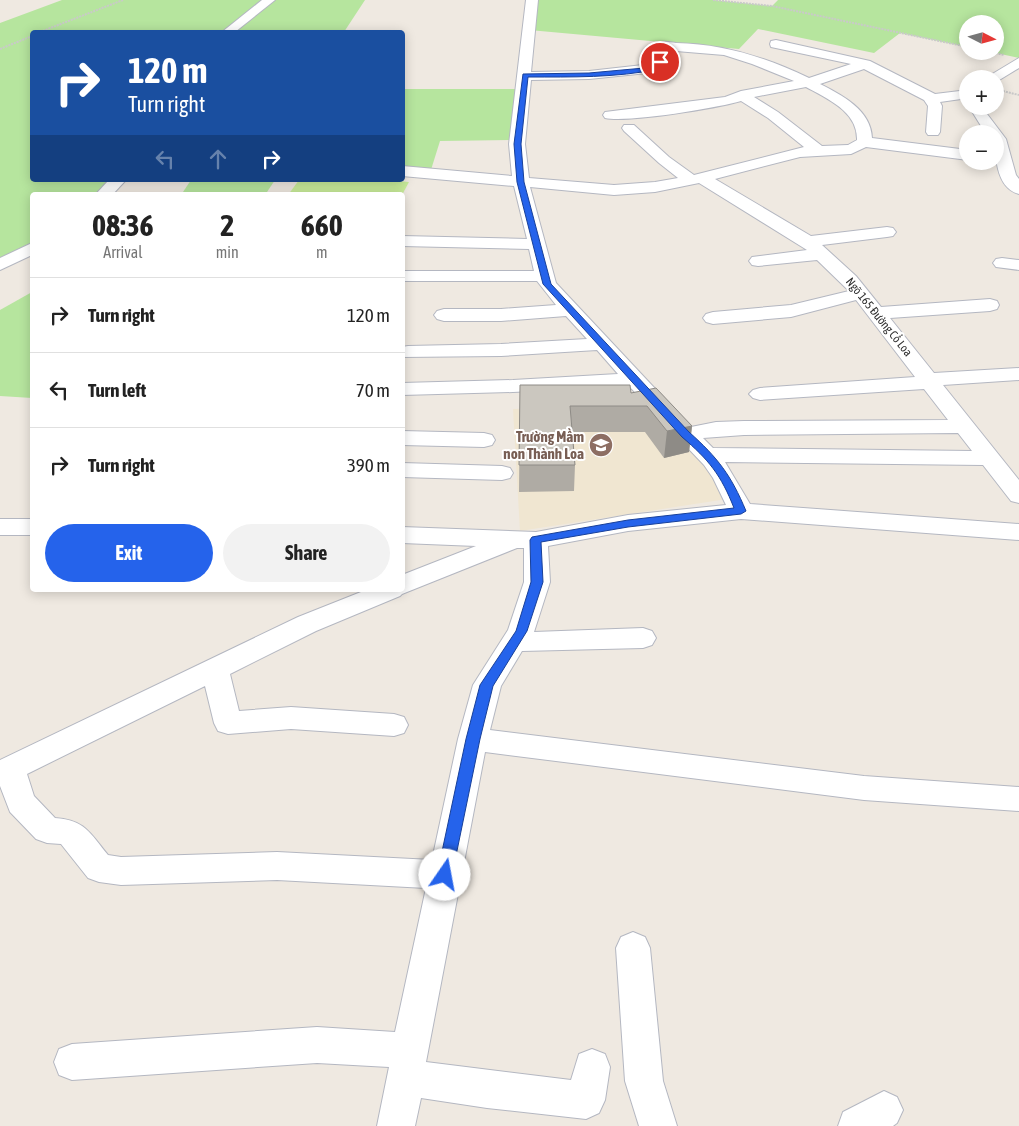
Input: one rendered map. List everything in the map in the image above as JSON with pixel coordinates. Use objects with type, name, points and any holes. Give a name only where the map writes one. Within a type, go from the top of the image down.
[{"type":"street","points":[[231,30],[269,0]]},
{"type":"street","points":[[532,0],[518,144],[521,182],[547,284],[686,434],[709,455],[729,483],[741,511]]},
{"type":"street","points":[[525,76],[589,75],[657,68],[660,62],[657,46],[725,51],[808,83],[842,101],[860,119],[865,134],[864,142]]},
{"type":"street","points":[[840,71],[780,49],[809,50],[865,64],[933,99],[959,98]]},
{"type":"street","points":[[1004,71],[1019,62]]},
{"type":"street","points":[[610,115],[640,113],[726,101],[741,96],[808,83],[865,64]]},
{"type":"street","points":[[741,96],[773,115],[817,150]]},
{"type":"street","points":[[933,99],[935,106],[933,132]]},
{"type":"street","name":"Ngõ 165 Đường Cổ Loa","points":[[629,128],[664,160],[696,179],[747,203],[815,248],[862,293],[964,426],[1003,468],[1019,496]]},
{"type":"street","points":[[405,171],[614,190],[655,187],[696,179],[798,152],[851,149],[864,142],[959,154]]},
{"type":"street","points":[[1004,168],[1019,189]]},
{"type":"street","points":[[107,192],[116,182]]},
{"type":"street","points":[[758,261],[887,232]]},
{"type":"street","points":[[405,241],[536,244]]},
{"type":"street","points":[[0,265],[30,249]]},
{"type":"street","points":[[405,276],[545,276]]},
{"type":"street","points":[[713,318],[791,311],[862,293]]},
{"type":"street","points":[[876,313],[990,305]]},
{"type":"street","points":[[444,315],[501,315],[571,310]]},
{"type":"street","points":[[408,352],[501,350],[602,344]]},
{"type":"street","points":[[760,394],[1019,374]]},
{"type":"street","points":[[405,389],[513,386],[635,379]]},
{"type":"street","points":[[686,434],[716,429],[744,428],[964,426]]},
{"type":"street","points":[[405,438],[484,440]]},
{"type":"street","points":[[709,455],[1003,468]]},
{"type":"street","points":[[405,470],[502,473]]},
{"type":"street","points":[[405,584],[525,540],[628,523],[741,511],[1019,532]]},
{"type":"street","points":[[0,527],[30,527]]},
{"type":"street","points":[[405,535],[525,540]]},
{"type":"street","points":[[396,1126],[473,739],[487,685],[521,631],[537,582],[525,540]]},
{"type":"street","points":[[386,592],[307,624],[5,771],[21,804],[47,830],[69,832],[99,868],[121,871],[277,866],[445,875]]},
{"type":"street","points":[[515,642],[643,638]]},
{"type":"street","points":[[215,669],[228,723],[291,718],[394,724]]},
{"type":"street","points":[[473,739],[864,788],[1019,799]]},
{"type":"street","points":[[634,948],[644,1081],[658,1126]]},
{"type":"street","points":[[72,1062],[317,1045],[407,1064],[487,1089],[586,1100],[592,1067]]},
{"type":"path","points":[[45,30],[123,0]]},
{"type":"path","points":[[713,0],[772,6],[959,45]]},
{"type":"path","points":[[0,49],[30,37]]},
{"type":"path","points":[[1004,92],[1019,95]]},
{"type":"shaded area","name":"Trường Mầm non Thành Loa","points":[[654,405],[718,480],[727,499],[520,531],[513,409]]},
{"type":"green space","points":[[62,0],[365,0],[345,30],[30,30],[30,182],[116,182],[106,192],[30,192],[30,249],[0,265],[0,23]]},
{"type":"green space","points":[[532,0],[713,0],[772,6],[778,0],[1019,0],[1019,58],[1004,55],[1004,15],[959,15],[959,45],[900,33],[874,53],[758,29],[739,49],[529,30]]},
{"type":"green space","points":[[405,89],[523,89],[518,140],[440,141],[430,173],[405,171]]},
{"type":"green space","points":[[190,182],[274,182],[267,192],[183,192]]},
{"type":"green space","points":[[298,182],[409,182],[404,192],[290,192]]},
{"type":"green space","points":[[30,293],[30,398],[0,396],[0,310]]},
{"type":"building","points":[[520,385],[630,385],[631,393],[656,388],[692,426],[667,431],[647,406],[570,406],[575,465],[519,465]]},
{"type":"place","name":"Trường Mầm non Thành Loa","points":[[601,445]]},
{"type":"route","points":[[445,875],[473,739],[487,685],[521,631],[537,582],[536,540],[628,523],[741,511],[729,483],[709,455],[686,434],[547,284],[528,218],[521,182],[518,144],[525,76],[589,75],[640,71],[657,68],[660,62]]}]
